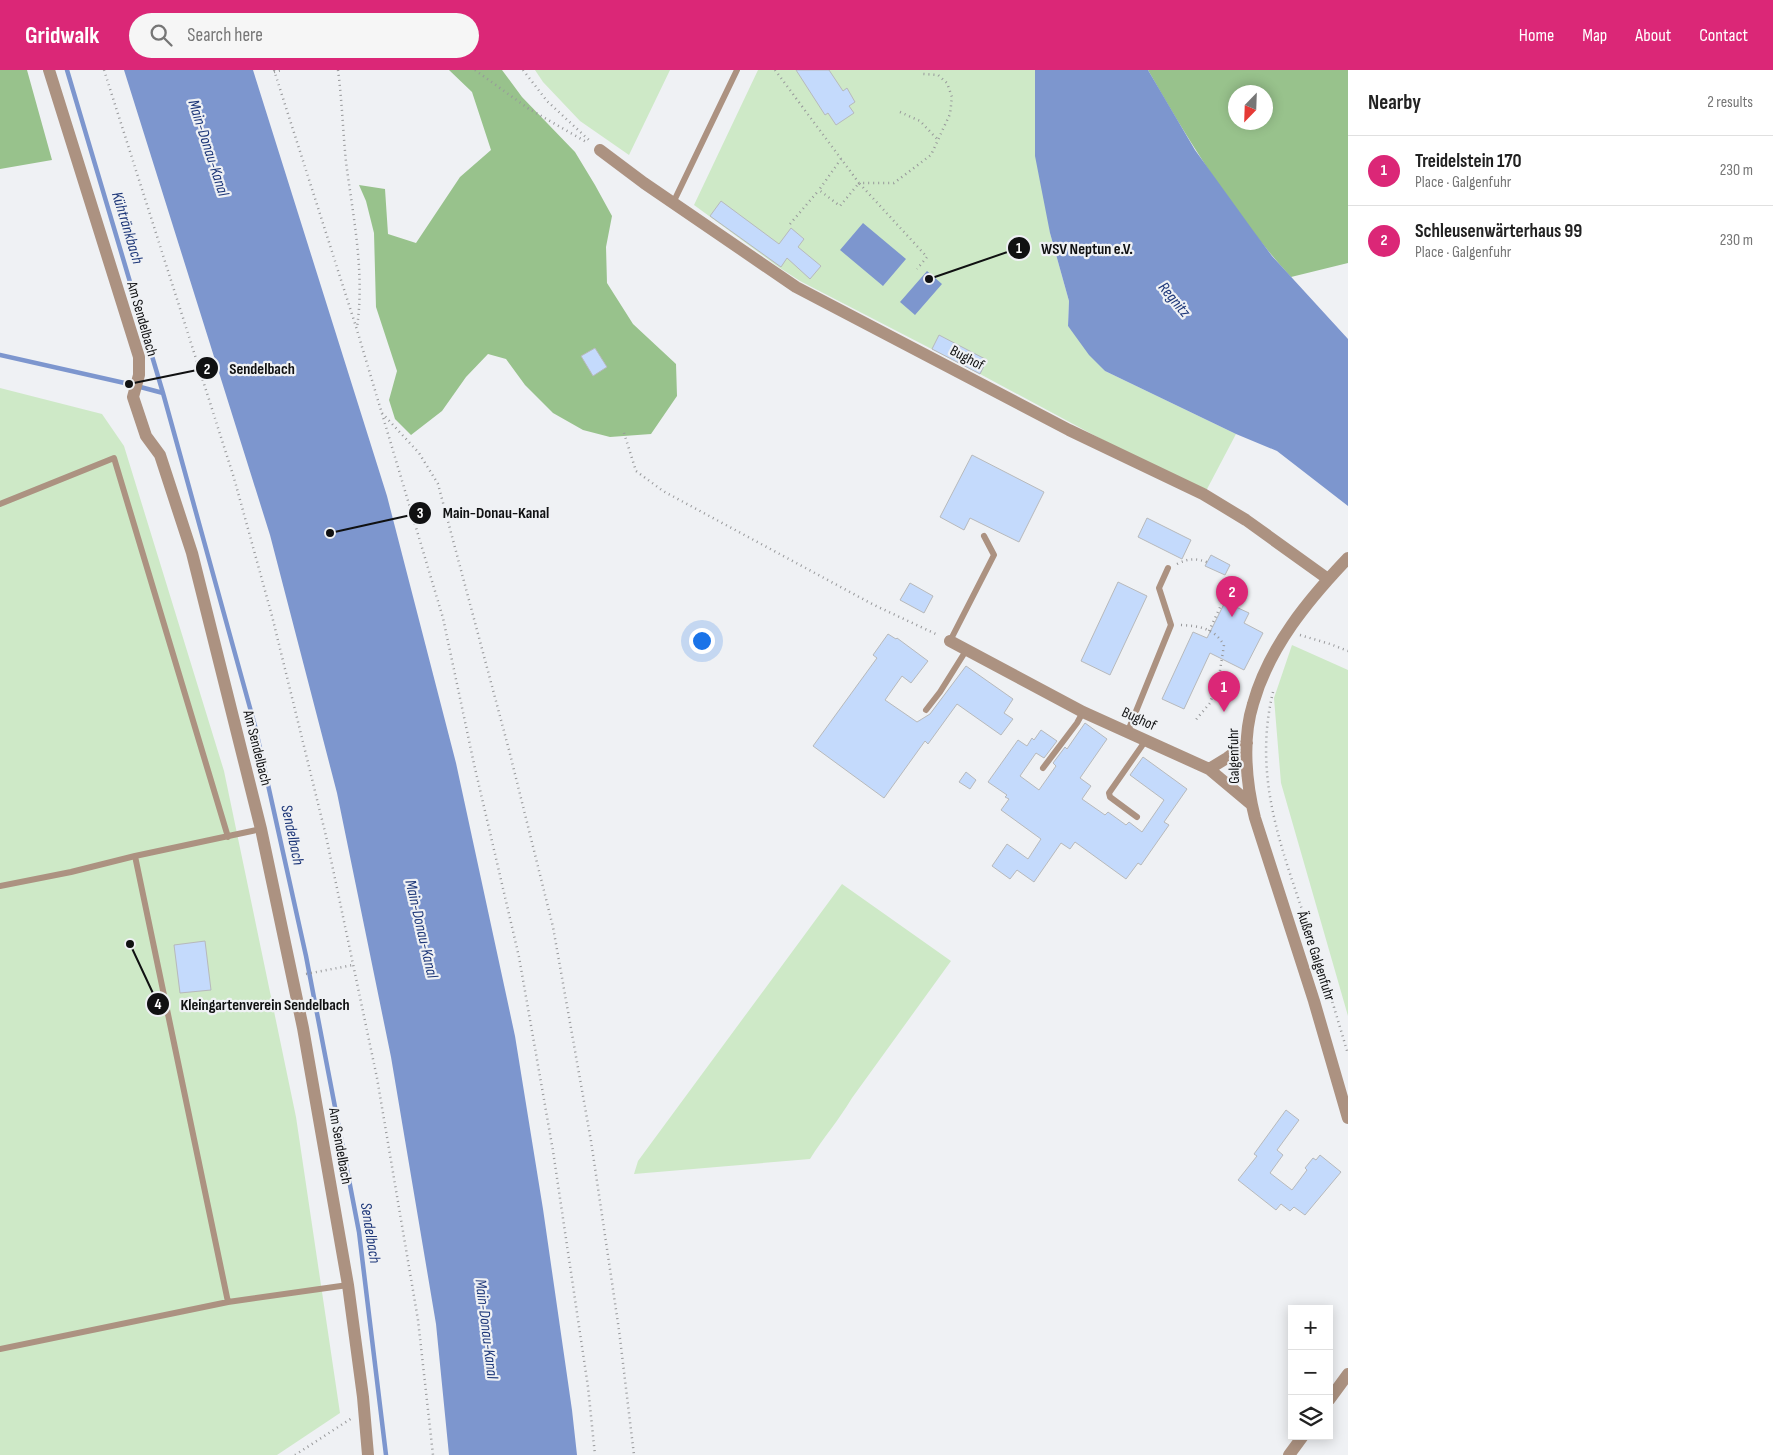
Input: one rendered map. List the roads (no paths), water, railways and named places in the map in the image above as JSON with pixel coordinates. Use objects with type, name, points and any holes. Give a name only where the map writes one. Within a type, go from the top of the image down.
[{"type":"street","name":"Am Sendelbach","points":[[49,70],[139,357],[139,375],[133,398],[146,436],[160,455],[192,553],[261,829],[303,1028],[348,1285],[368,1455]]},
{"type":"street","name":"Bughof","points":[[600,150],[673,203],[796,287],[1061,426],[1203,494],[1246,520],[1328,579]]},
{"type":"street","name":"Galgenfuhr","points":[[1269,863],[1252,805],[1247,756],[1252,706],[1261,680],[1288,629],[1328,579],[1348,558]]},
{"type":"street","name":"Bughof","points":[[950,641],[1083,712],[1209,769],[1252,805]]},
{"type":"street","points":[[1209,769],[1248,743]]},
{"type":"street","name":"Äußere Galgenfuhr","points":[[1269,863],[1314,1001],[1348,1118]]},
{"type":"street","points":[[1333,1395],[1348,1374]]},
{"type":"street","points":[[1289,1455],[1299,1440]]},
{"type":"lane","points":[[673,203],[737,70]]},
{"type":"lane","points":[[0,504],[114,458],[228,837]]},
{"type":"lane","points":[[950,641],[994,555],[984,536]]},
{"type":"lane","points":[[1128,731],[1172,625],[1159,588],[1168,568]]},
{"type":"lane","points":[[926,710],[940,692],[967,649]]},
{"type":"lane","points":[[1043,768],[1077,723],[1083,712]]},
{"type":"lane","points":[[1137,817],[1110,797],[1109,792],[1146,740]]},
{"type":"lane","points":[[0,886],[261,829]]},
{"type":"lane","points":[[135,856],[228,1302]]},
{"type":"lane","points":[[0,1349],[228,1302],[348,1285]]},
{"type":"water","points":[[124,70],[253,70],[387,496],[456,763],[515,1036],[543,1209],[577,1455],[449,1455],[436,1324],[391,1057],[337,793],[270,535]]},
{"type":"water","name":"Regnitz","points":[[1035,70],[1148,70],[1195,150],[1272,256],[1348,339],[1348,506],[1277,451],[1236,434],[1105,371],[1089,355],[1068,326],[1069,301],[1050,233],[1035,156]]},
{"type":"water","points":[[863,223],[906,259],[883,286],[840,250]]},
{"type":"water","points":[[927,271],[942,284],[915,315],[900,302]]},
{"type":"waterway","name":"Sendelbach","points":[[67,70],[163,393],[255,726],[306,956],[359,1232],[386,1455]]},
{"type":"waterway","name":"Sendelbach","points":[[0,355],[163,393]]},
{"type":"place","name":"WSV Neptun e.V.","points":[[929,279]]},
{"type":"place","name":"Sendelbach","points":[[129,384]]},
{"type":"place","name":"Main-Donau-Kanal","points":[[330,533]]},
{"type":"place","name":"Schleusenwärterhaus 99","points":[[1232,617]]},
{"type":"place","name":"Treidelstein 170","points":[[1224,712]]},
{"type":"place","name":"Kleingartenverein Sendelbach","points":[[130,944]]},
{"type":"water label","name":"Kühtränkbach","points":[[127,228]]}]
